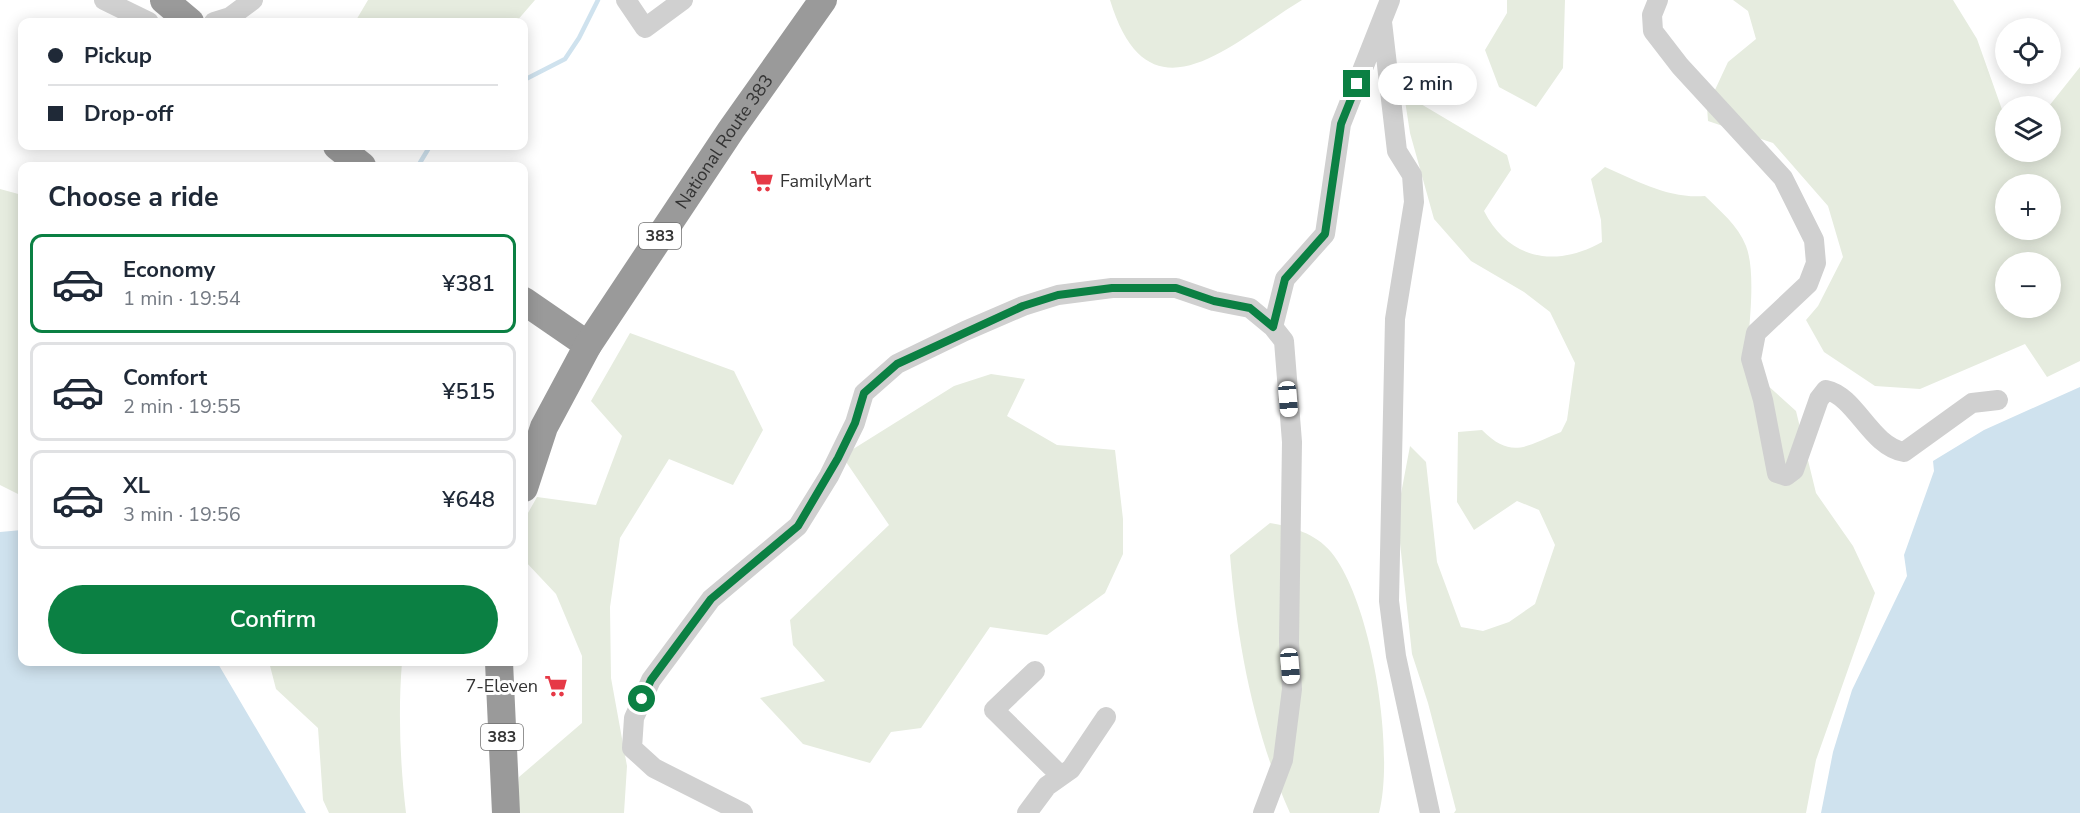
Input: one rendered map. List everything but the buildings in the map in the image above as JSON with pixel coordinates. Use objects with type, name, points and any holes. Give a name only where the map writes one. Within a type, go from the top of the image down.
[{"type":"highway","points":[[164,0],[185,18]]},
{"type":"highway","name":"National Route 383","points":[[528,476],[577,339],[732,130],[823,0]]},
{"type":"highway","points":[[342,150],[357,162]]},
{"type":"highway","points":[[528,304],[577,339]]},
{"type":"highway","name":"383","points":[[499,666],[506,813]]},
{"type":"street","points":[[104,0],[141,18]]},
{"type":"street","points":[[223,13],[253,0]]},
{"type":"street","points":[[626,0],[645,28],[683,0]]},
{"type":"street","points":[[1273,327],[1285,279],[1325,234],[1341,124],[1390,0]]},
{"type":"street","points":[[1658,0],[1652,15],[1653,31],[1680,66],[1783,178],[1814,240],[1816,263],[1808,284],[1756,333],[1751,359],[1763,400],[1777,473],[1786,476],[1794,470],[1819,399],[1826,390],[1838,393],[1868,428],[1896,451],[1904,452],[1972,404],[1998,400]]},
{"type":"street","points":[[1382,22],[1397,151],[1412,175],[1414,202],[1395,319],[1389,600],[1396,656],[1430,813]]},
{"type":"street","points":[[743,813],[654,768],[632,748],[633,718],[651,680],[711,599],[798,526],[829,476],[845,444],[855,423],[864,393],[897,364],[964,331],[1023,306],[1058,295],[1112,288],[1176,288],[1214,301],[1250,308],[1273,327],[1284,341],[1292,442],[1288,642],[1292,689],[1283,760],[1263,813]]},
{"type":"street","points":[[1035,671],[994,710],[1061,776]]},
{"type":"street","points":[[1027,813],[1047,786],[1071,769],[1106,717]]},
{"type":"shaded area","points":[[368,0],[535,0],[519,18],[357,18]]},
{"type":"shaded area","points":[[1110,0],[1302,0],[1220,53],[1194,64],[1169,68],[1146,60],[1127,39]]},
{"type":"shaded area","points":[[1507,0],[1565,0],[1563,68],[1536,107],[1499,87],[1485,50],[1507,13]]},
{"type":"shaded area","points":[[1733,0],[1953,0],[1977,39],[1997,96],[1995,96],[1995,162],[2061,162],[2061,96],[2057,96],[2080,67],[2080,361],[2047,377],[2025,344],[1920,389],[1875,386],[1824,352],[1806,320],[1818,306],[1843,257],[1828,206],[1773,143],[1708,121],[1707,107],[1728,62],[1756,39],[1748,11]]},
{"type":"shaded area","points":[[1404,94],[1507,155],[1511,170],[1484,211],[1494,227],[1520,249],[1535,255],[1551,257],[1585,250],[1602,242],[1601,220],[1591,179],[1605,167],[1666,192],[1705,196],[1743,238],[1751,272],[1746,366],[1796,411],[1816,493],[1853,546],[1875,593],[1816,760],[1806,813],[1454,813],[1456,810],[1428,703],[1412,654],[1397,515],[1410,446],[1426,462],[1437,562],[1461,627],[1483,631],[1509,622],[1535,604],[1555,545],[1539,510],[1517,501],[1474,530],[1457,502],[1458,432],[1482,430],[1502,445],[1520,448],[1561,432],[1567,420],[1575,363],[1550,312],[1524,292],[1471,261],[1434,219],[1410,133]]},
{"type":"shaded area","points":[[0,189],[18,194],[18,494],[0,485]]},
{"type":"shaded area","points":[[630,333],[734,371],[763,430],[733,485],[669,459],[620,538],[610,607],[611,678],[627,766],[624,813],[516,813],[519,777],[582,723],[582,656],[556,594],[528,564],[528,513],[537,497],[596,505],[622,436],[591,401]]},
{"type":"shaded area","points":[[991,374],[1025,379],[1007,416],[1057,445],[1115,450],[1123,519],[1123,554],[1105,593],[1047,635],[990,627],[921,728],[891,732],[870,763],[803,744],[760,698],[825,681],[793,645],[790,620],[889,525],[842,456],[954,386]]},
{"type":"shaded area","points":[[1270,523],[1303,532],[1325,545],[1345,575],[1358,605],[1368,640],[1382,716],[1383,786],[1379,813],[1290,813],[1277,783],[1249,687],[1237,621],[1230,555]]},
{"type":"shaded area","points":[[270,666],[402,666],[400,738],[406,813],[329,813],[323,800],[318,728],[276,689]]},
{"type":"water","points":[[2080,387],[2080,813],[1821,813],[1833,752],[1852,690],[1907,576],[1904,555],[1934,471],[1933,461],[1984,430]]},
{"type":"water","points":[[18,530],[18,666],[219,666],[306,813],[0,813],[0,532]]},
{"type":"waterway","points":[[528,78],[565,59],[579,38],[598,0]]},
{"type":"waterway","points":[[420,162],[428,150]]},
{"type":"place","name":"FamilyMart","points":[[762,181]]},
{"type":"place","name":"7-Eleven","points":[[556,686]]},
{"type":"route","points":[[642,699],[651,680],[711,599],[798,526],[838,458],[855,423],[864,393],[897,364],[964,331],[1023,306],[1058,295],[1112,288],[1176,288],[1214,301],[1250,308],[1273,327],[1285,279],[1325,234],[1341,124],[1357,84]]}]
